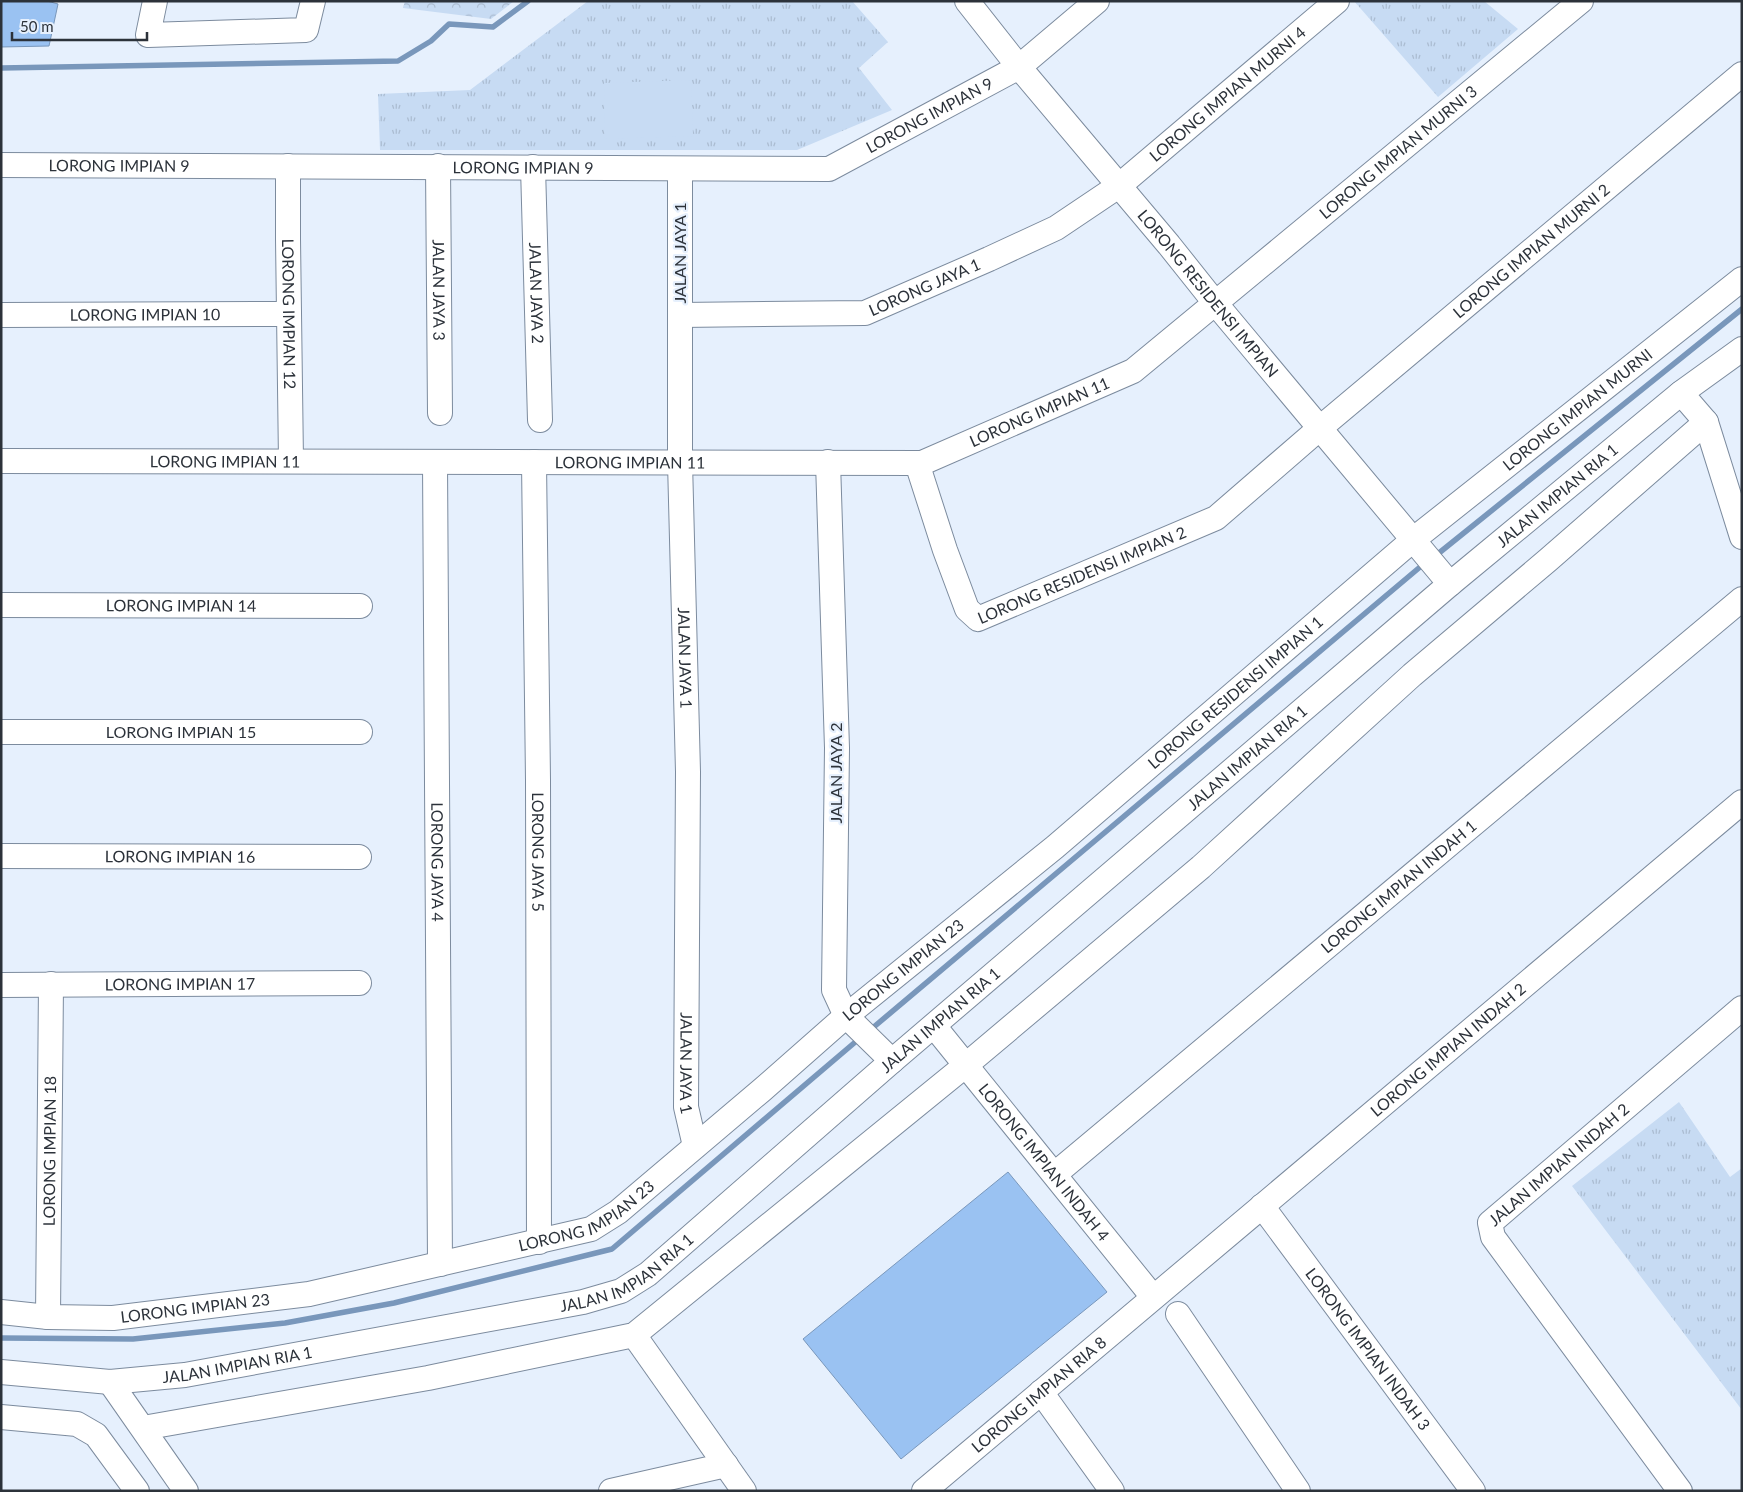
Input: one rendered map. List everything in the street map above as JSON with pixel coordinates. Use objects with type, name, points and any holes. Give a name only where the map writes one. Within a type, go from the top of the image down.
[{"type":"street","points":[[155,1],[148,34],[306,30],[313,1]]},
{"type":"street","name":"LORONG RESIDENSI IMPIAN","points":[[967,1],[1019,67],[1120,185],[1216,304],[1444,576]]},
{"type":"street","name":"LORONG IMPIAN 9","points":[[1,165],[829,169],[1019,67],[1097,1]]},
{"type":"street","name":"LORONG IMPIAN MURNI 4","points":[[1120,185],[1337,1]]},
{"type":"street","name":"LORONG IMPIAN MURNI 3","points":[[1216,304],[1581,1]]},
{"type":"street","name":"LORONG IMPIAN MURNI 2","points":[[1320,428],[1742,74]]},
{"type":"street","name":"LORONG IMPIAN 12","points":[[288,166],[291,461]]},
{"type":"street","name":"JALAN JAYA 3","points":[[438,166],[440,413]]},
{"type":"street","name":"JALAN JAYA 2","points":[[534,167],[540,420]]},
{"type":"street","name":"JALAN JAYA 1","points":[[680,169],[680,462],[688,772],[686,1108],[695,1146]]},
{"type":"street","name":"LORONG JAYA 1","points":[[680,315],[865,313],[1056,228],[1120,185]]},
{"type":"street","name":"LORONG IMPIAN MURNI","points":[[1418,544],[1742,279]]},
{"type":"street","name":"LORONG IMPIAN 11","points":[[1,461],[922,463],[1133,371],[1216,304]]},
{"type":"street","name":"LORONG IMPIAN 10","points":[[1,315],[289,314]]},
{"type":"street","name":"JALAN IMPIAN RIA 1","points":[[1,1372],[110,1382],[185,1375],[583,1302],[621,1291],[648,1274],[884,1054],[934,1026],[1444,576],[1681,393],[1742,349]]},
{"type":"street","points":[[1681,393],[1706,422],[1742,537]]},
{"type":"street","points":[[143,1428],[428,1378],[634,1335],[966,1065],[1201,867],[1412,675],[1548,560],[1706,422]]},
{"type":"street","name":"LORONG RESIDENSI IMPIAN 2","points":[[918,463],[945,550],[967,609],[978,619],[1216,518],[1320,428]]},
{"type":"street","name":"LORONG JAYA 4","points":[[435,462],[440,1264]]},
{"type":"street","name":"LORONG JAYA 5","points":[[534,462],[538,780],[538,1242]]},
{"type":"street","name":"JALAN JAYA 2","points":[[828,462],[837,748],[834,990],[853,1022],[884,1054]]},
{"type":"street","name":"LORONG RESIDENSI IMPIAN 1","points":[[1055,847],[1418,544]]},
{"type":"street","name":"LORONG IMPIAN INDAH 1","points":[[1055,1174],[1742,599]]},
{"type":"street","name":"LORONG IMPIAN 14","points":[[1,605],[360,606]]},
{"type":"street","name":"LORONG IMPIAN 15","points":[[1,732],[360,732]]},
{"type":"street","name":"LORONG IMPIAN INDAH 2","points":[[1153,1298],[1742,802]]},
{"type":"street","name":"LORONG IMPIAN 23","points":[[1,1312],[113,1318],[309,1294],[590,1229],[611,1217],[695,1146],[853,1022],[1055,847]]},
{"type":"street","name":"LORONG IMPIAN 16","points":[[1,856],[359,857]]},
{"type":"street","name":"LORONG IMPIAN 17","points":[[1,984],[359,983]]},
{"type":"street","name":"LORONG IMPIAN 18","points":[[48,1316],[51,984]]},
{"type":"street","name":"JALAN IMPIAN INDAH 2","points":[[1680,1491],[1494,1237],[1490,1223],[1742,1008]]},
{"type":"street","name":"LORONG IMPIAN INDAH 4","points":[[934,1026],[1153,1298]]},
{"type":"street","name":"LORONG IMPIAN INDAH 3","points":[[1262,1206],[1473,1491]]},
{"type":"street","name":"LORONG IMPIAN RIA 8","points":[[926,1490],[1153,1298]]},
{"type":"street","points":[[1178,1314],[1298,1491]]},
{"type":"street","points":[[634,1335],[744,1491]]},
{"type":"street","points":[[110,1382],[186,1491]]},
{"type":"street","points":[[1041,1392],[1112,1491]]},
{"type":"street","points":[[1,1417],[77,1424],[96,1435],[137,1491]]},
{"type":"street","points":[[611,1491],[726,1465]]},
{"type":"green space","points":[[405,1],[514,1],[491,19],[403,8]]},
{"type":"green space","points":[[588,1],[852,1],[888,42],[859,68],[892,110],[797,150],[380,150],[378,94],[470,90]]},
{"type":"green space","points":[[1354,1],[1484,1],[1518,29],[1438,97]]},
{"type":"green space","points":[[691,80],[693,136],[605,139],[604,83]]},
{"type":"green space","points":[[1679,1102],[1730,1177],[1742,1168],[1742,1410],[1572,1186]]},
{"type":"water","points":[[1,1],[47,1],[58,4],[49,46],[1,47]]},
{"type":"water","points":[[1008,1172],[1107,1292],[901,1459],[803,1339]]},
{"type":"waterway","points":[[1,68],[398,61],[431,41],[449,24],[493,27],[528,1]]},
{"type":"waterway","points":[[1434,557],[1742,309]]},
{"type":"waterway","points":[[869,1031],[1426,562]]},
{"type":"waterway","points":[[1,1338],[133,1339],[285,1323],[394,1303],[612,1249],[860,1038]]}]
